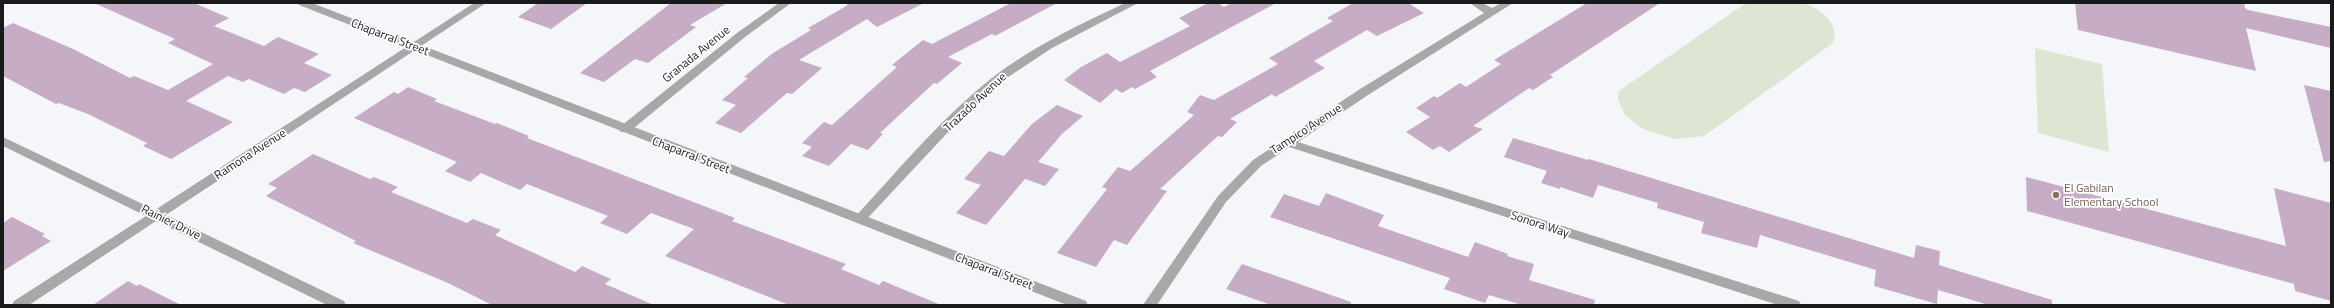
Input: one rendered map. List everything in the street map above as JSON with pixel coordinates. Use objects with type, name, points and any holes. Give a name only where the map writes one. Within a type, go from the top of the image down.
[{"type":"street","name":"Chaparral Street","points":[[302,3],[1081,305]]},
{"type":"street","name":"Ramona Avenue","points":[[19,305],[481,3]]},
{"type":"street","name":"Granada Avenue","points":[[625,129],[741,35],[786,3]]},
{"type":"street","name":"Trazado Avenue","points":[[860,219],[966,108],[1002,76],[1046,46],[1132,3]]},
{"type":"street","points":[[1475,3],[1492,13]]},
{"type":"street","name":"Tampico Avenue","points":[[1150,305],[1222,199],[1257,163],[1286,142],[1508,3]]},
{"type":"street","name":"Rainier Drive","points":[[3,141],[158,215],[339,305]]},
{"type":"street","name":"Sonora Way","points":[[1286,142],[1794,305]]},
{"type":"green space","points":[[1794,2],[1815,8],[1827,17],[1831,23],[1834,29],[1833,43],[1704,136],[1675,139],[1643,129],[1625,115],[1618,99],[1619,91],[1746,3]]},
{"type":"green space","points":[[2035,48],[2102,64],[2109,152],[2038,133]]},
{"type":"building","points":[[94,3],[194,3],[229,18],[214,26],[264,46],[278,37],[319,54],[304,63],[332,75],[305,92],[294,88],[284,94],[249,79],[243,82],[228,76],[186,101],[233,122],[171,159],[143,146],[147,143],[88,114],[59,103],[56,104],[3,76],[3,28],[13,23],[73,49],[130,78],[134,76],[168,90],[213,64],[168,43],[175,39]]},
{"type":"building","points":[[538,3],[587,3],[551,29],[518,17]]},
{"type":"building","points":[[671,3],[727,3],[690,25],[696,27],[648,63],[635,59],[604,82],[580,73]]},
{"type":"building","points":[[845,3],[924,3],[877,27],[867,19],[799,60],[822,68],[792,94],[787,93],[741,133],[715,123],[736,105],[722,100],[748,78],[744,77],[773,53],[811,30],[808,28],[848,5]]},
{"type":"building","points":[[1011,3],[1057,3],[995,36],[992,34],[948,57],[962,63],[937,84],[934,83],[880,133],[883,134],[868,150],[851,144],[829,166],[802,156],[812,147],[802,143],[824,122],[832,125],[897,67],[892,65],[923,40],[932,44]]},
{"type":"building","points":[[1208,3],[1218,3],[1224,7],[1232,3],[1276,3],[1150,71],[1157,77],[1135,89],[1132,87],[1122,93],[1116,89],[1100,103],[1064,80],[1081,67],[1107,53],[1120,62],[1190,26],[1179,18]]},
{"type":"building","points":[[1353,3],[1408,3],[1424,13],[1377,36],[1367,30],[1314,61],[1325,68],[1275,97],[1272,94],[1230,119],[1237,122],[1222,137],[1218,136],[1160,189],[1167,191],[1127,245],[1114,240],[1096,267],[1057,253],[1107,189],[1102,187],[1118,167],[1130,171],[1194,115],[1187,112],[1200,95],[1214,100],[1278,64],[1269,58],[1333,21],[1327,18]]},
{"type":"building","points":[[1587,3],[1660,3],[1550,75],[1553,77],[1533,90],[1529,88],[1473,126],[1483,129],[1449,152],[1440,146],[1433,150],[1406,132],[1430,117],[1416,108],[1434,96],[1437,98],[1460,83],[1466,87],[1501,64],[1494,60]]},
{"type":"building","points":[[2075,3],[2244,3],[2245,8],[2248,10],[2331,27],[2331,48],[2246,28],[2256,71],[2078,30]]},
{"type":"building","points":[[2304,85],[2331,91],[2331,161],[2324,162]]},
{"type":"building","points":[[408,87],[437,99],[434,101],[495,124],[497,123],[529,136],[527,138],[735,218],[732,221],[846,264],[841,269],[879,285],[883,281],[941,305],[789,305],[665,256],[694,229],[651,213],[627,234],[600,223],[608,216],[527,184],[520,190],[481,173],[470,182],[445,171],[457,162],[354,118],[394,92],[398,94]]},
{"type":"building","points":[[1057,105],[1083,116],[1062,134],[1038,162],[1059,169],[1045,186],[1025,179],[986,225],[956,213],[981,185],[964,179],[989,151],[1004,156],[1032,124]]},
{"type":"building","points":[[1513,138],[1588,160],[1589,159],[1914,258],[1916,245],[1940,251],[1939,265],[2052,300],[2052,305],[1989,305],[1938,290],[1937,304],[1874,286],[1876,270],[1760,235],[1757,248],[1701,233],[1704,222],[1657,208],[1658,203],[1598,185],[1593,198],[1560,187],[1560,189],[1541,183],[1547,171],[1504,157]]},
{"type":"building","points":[[313,154],[370,179],[374,177],[398,187],[391,192],[467,223],[473,219],[501,230],[495,235],[575,272],[582,266],[611,279],[605,284],[654,305],[492,305],[448,283],[353,243],[356,241],[266,196],[277,188],[268,184]]},
{"type":"building","points":[[2026,177],[2286,246],[2274,188],[2331,203],[2331,301],[2295,291],[2294,284],[2027,211]]},
{"type":"building","points":[[1326,193],[1384,215],[1378,226],[1468,257],[1475,242],[1508,254],[1507,256],[1534,264],[1529,280],[1595,300],[1594,305],[1522,305],[1489,295],[1485,303],[1444,289],[1450,278],[1270,217],[1284,194],[1319,206]]},
{"type":"building","points":[[12,217],[45,234],[42,236],[51,241],[3,271],[3,223]]},
{"type":"building","points":[[1242,264],[1351,302],[1351,305],[1271,305],[1226,289]]},
{"type":"building","points":[[128,281],[137,286],[139,284],[181,305],[93,305]]},
{"type":"place","name":"El Gabilan Elementary School","points":[[2056,195]]}]
